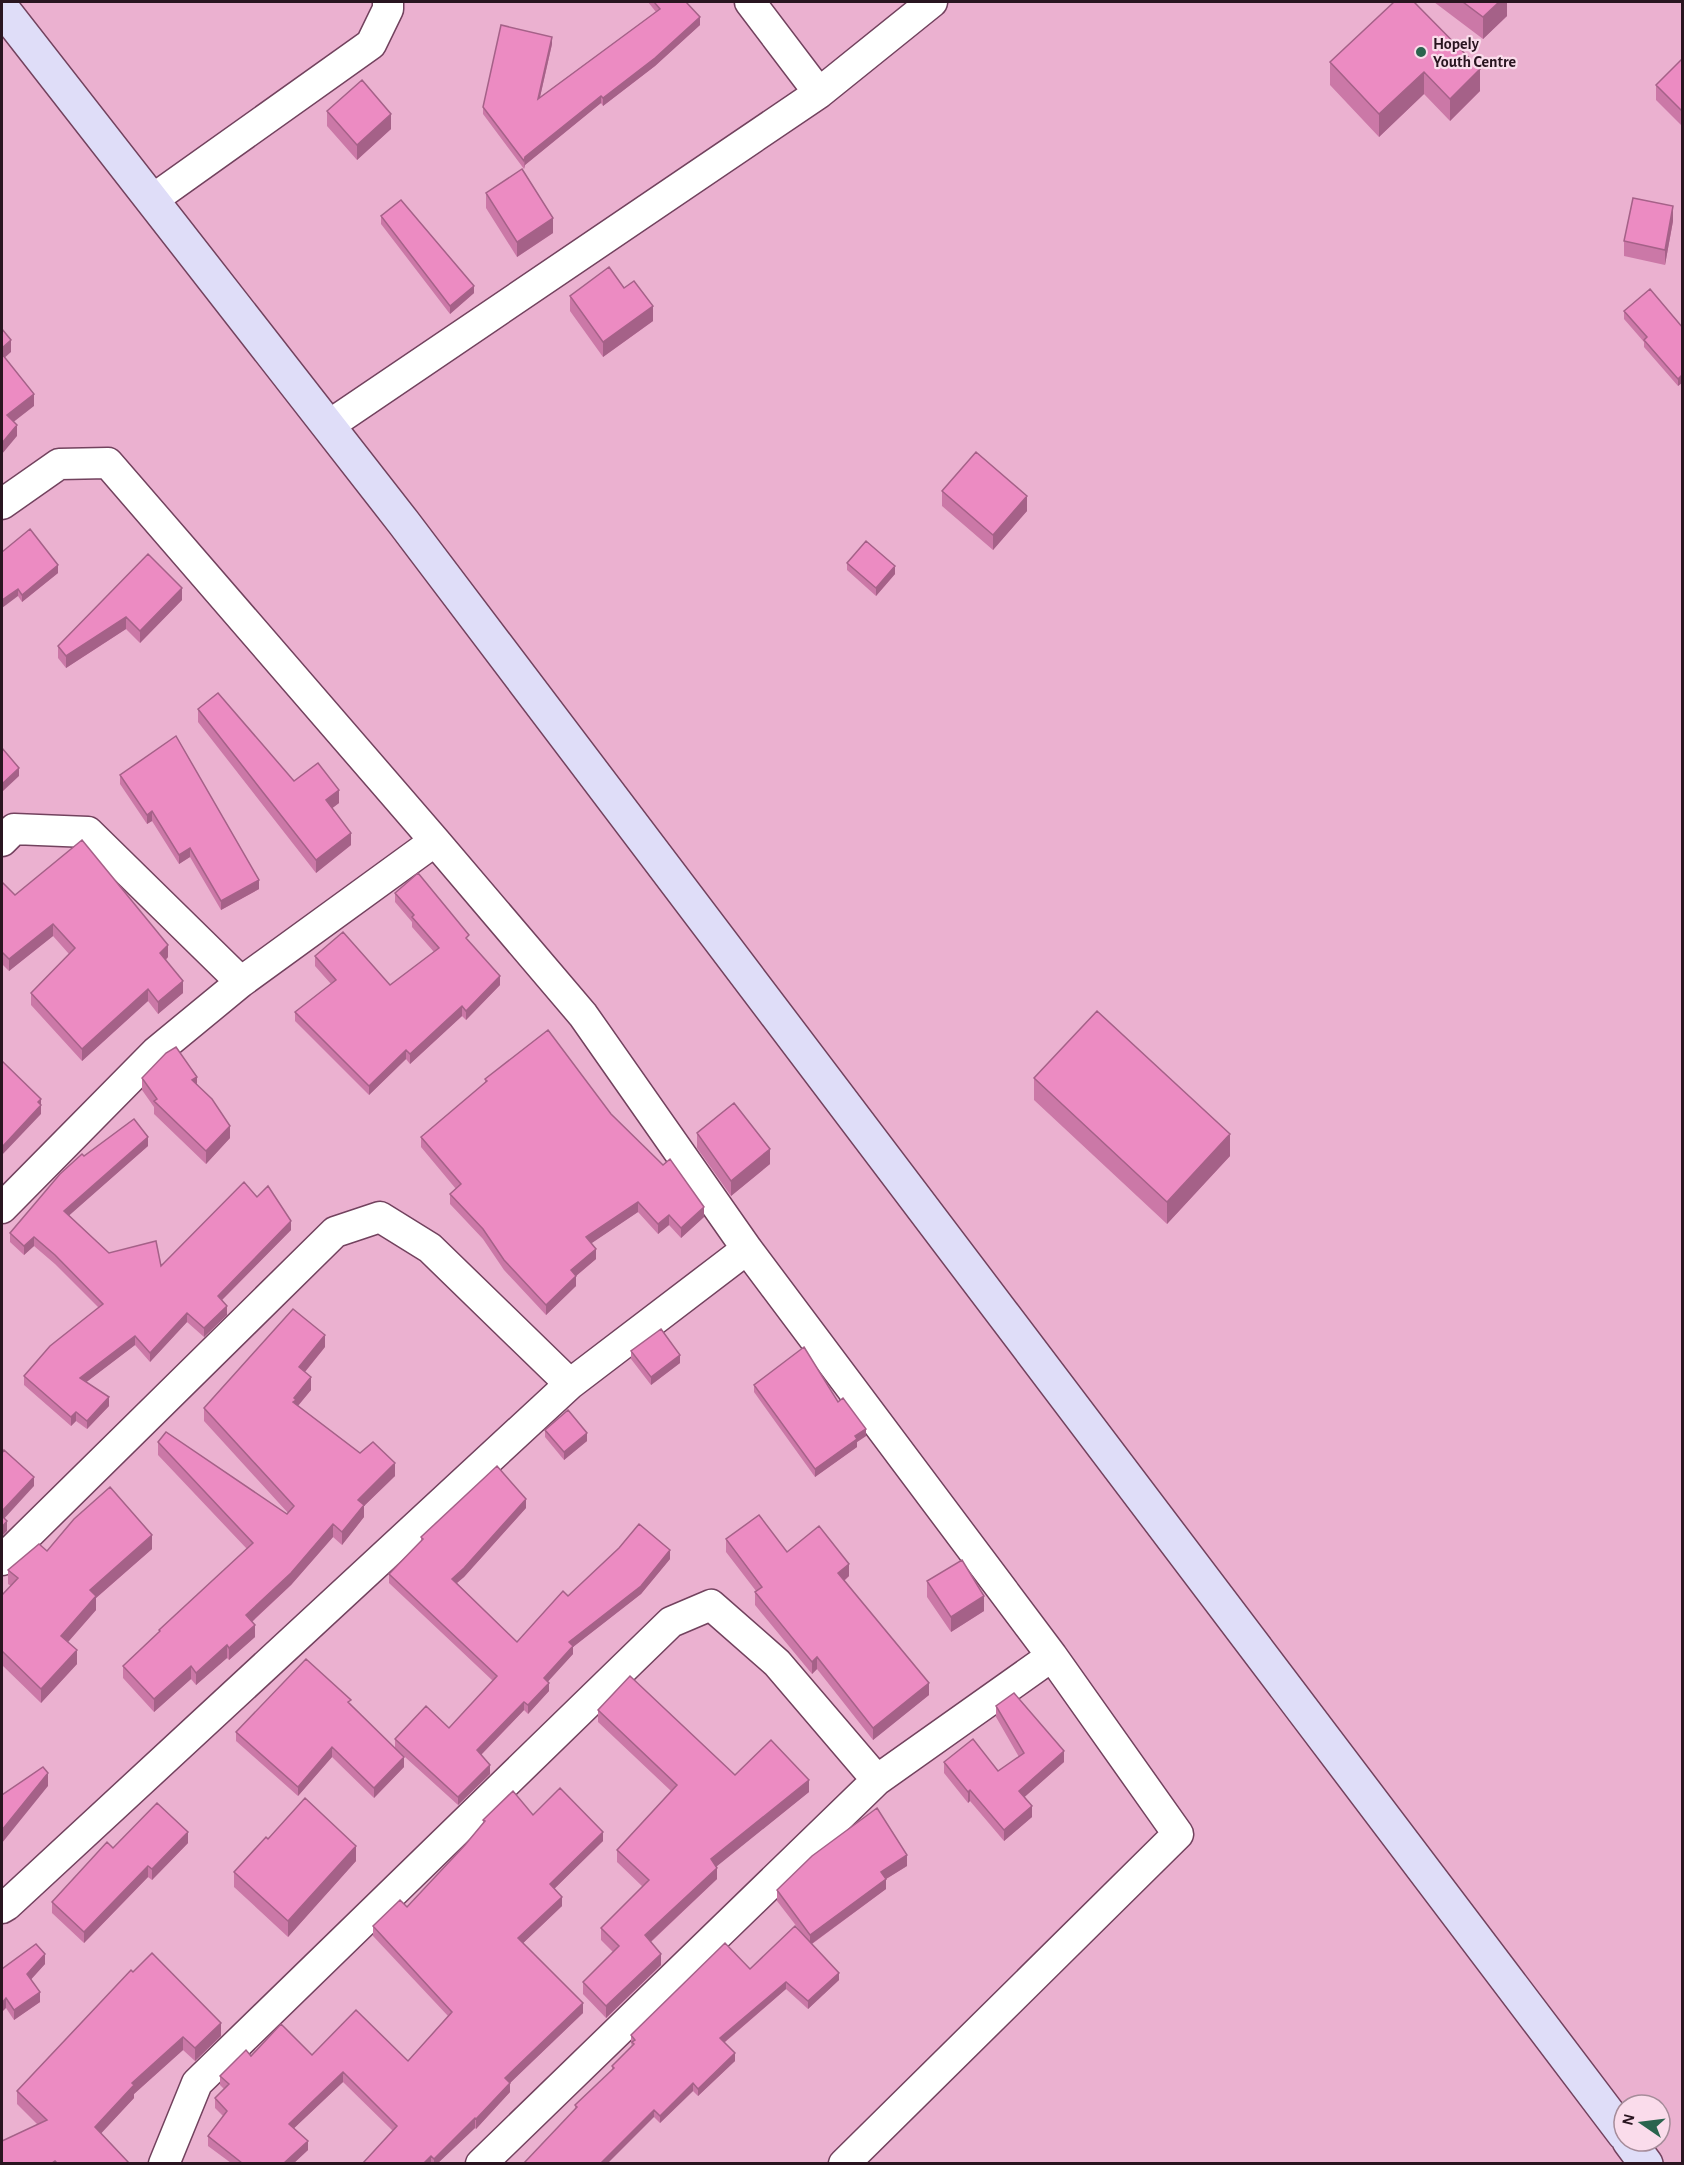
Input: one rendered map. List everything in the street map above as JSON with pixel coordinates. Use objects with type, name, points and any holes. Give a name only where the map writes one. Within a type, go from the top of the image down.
[{"type":"main road","points":[[2,8],[426,552],[1612,2118]]},
{"type":"street","points":[[152,200],[370,44],[388,9],[388,2]]},
{"type":"street","points":[[750,2],[819,93]]},
{"type":"street","points":[[328,426],[819,93],[932,2]]},
{"type":"street","points":[[2,504],[59,464],[108,463],[583,1015],[747,1250],[1052,1656],[1178,1834],[844,2163]]},
{"type":"street","points":[[2,841],[14,829],[88,832],[241,982]]},
{"type":"street","points":[[2,1208],[156,1052],[241,982],[435,841]]},
{"type":"street","points":[[2,1560],[335,1232],[380,1217],[430,1248],[570,1384]]},
{"type":"street","points":[[2,1908],[570,1384],[747,1250]]},
{"type":"street","points":[[164,2163],[196,2083],[671,1622],[711,1605],[777,1663],[877,1780]]},
{"type":"street","points":[[481,2163],[877,1780],[1052,1656]]},
{"type":"building","points":[[654,2],[686,2],[700,17],[655,58],[603,98],[601,96],[525,157],[524,161],[483,107],[501,25],[552,37],[538,99],[660,9]]},
{"type":"building","points":[[1394,2],[1414,2],[1480,69],[1450,99],[1424,72],[1379,114],[1330,62]]},
{"type":"building","points":[[1463,2],[1499,2],[1483,17]]},
{"type":"building","points":[[1683,58],[1683,112],[1656,85]]},
{"type":"building","points":[[362,80],[391,114],[357,145],[327,111]]},
{"type":"building","points":[[522,169],[553,218],[517,242],[486,193]]},
{"type":"building","points":[[1633,198],[1673,206],[1665,250],[1624,241]]},
{"type":"building","points":[[401,200],[474,286],[450,306],[381,216]]},
{"type":"building","points":[[609,267],[624,288],[634,281],[653,306],[603,342],[570,296]]},
{"type":"building","points":[[1650,289],[1683,328],[1683,374],[1678,379],[1644,340],[1647,337],[1624,311]]},
{"type":"building","points":[[2,329],[11,340],[2,348]]},
{"type":"building","points":[[2,354],[34,394],[7,415],[17,425],[2,443]]},
{"type":"building","points":[[976,452],[1027,496],[993,535],[942,491]]},
{"type":"building","points":[[30,529],[58,565],[22,595],[18,589],[2,600],[2,552]]},
{"type":"building","points":[[866,541],[895,566],[876,588],[847,563]]},
{"type":"building","points":[[148,554],[182,588],[140,631],[126,617],[66,656],[58,646]]},
{"type":"building","points":[[218,693],[294,781],[318,763],[339,790],[326,800],[351,833],[316,860],[198,709]]},
{"type":"building","points":[[176,736],[259,880],[221,901],[190,848],[179,855],[152,811],[147,815],[120,775]]},
{"type":"building","points":[[2,748],[19,768],[2,784]]},
{"type":"building","points":[[82,840],[168,945],[160,953],[183,981],[158,1002],[148,989],[82,1049],[31,993],[75,948],[53,924],[9,959],[2,952],[2,882],[15,895]]},
{"type":"building","points":[[418,873],[469,935],[466,938],[500,976],[466,1011],[462,1006],[410,1054],[406,1050],[369,1086],[295,1012],[336,980],[315,956],[343,932],[390,985],[439,948],[395,893]]},
{"type":"building","points":[[1097,1011],[1230,1134],[1167,1202],[1034,1078]]},
{"type":"building","points":[[548,1030],[611,1114],[663,1165],[670,1159],[704,1207],[681,1228],[669,1215],[658,1224],[638,1202],[586,1237],[596,1249],[571,1270],[576,1276],[546,1305],[504,1260],[483,1229],[450,1194],[461,1184],[421,1137],[487,1081],[485,1079]]},
{"type":"building","points":[[176,1047],[197,1077],[192,1080],[212,1099],[230,1126],[206,1151],[154,1101],[157,1099],[142,1078],[166,1053]]},
{"type":"building","points":[[2,1061],[41,1099],[38,1102],[41,1105],[2,1147]]},
{"type":"building","points":[[734,1103],[770,1149],[731,1181],[697,1133]]},
{"type":"building","points":[[134,1119],[148,1137],[64,1211],[109,1253],[156,1241],[161,1266],[244,1182],[257,1197],[268,1186],[291,1221],[218,1296],[227,1306],[204,1328],[187,1313],[150,1353],[135,1336],[80,1378],[109,1397],[87,1421],[76,1412],[71,1417],[24,1376],[50,1346],[103,1304],[34,1237],[24,1246],[10,1233],[60,1174],[82,1154],[84,1156]]},
{"type":"building","points":[[293,1309],[325,1335],[299,1367],[311,1377],[293,1402],[360,1453],[373,1442],[395,1463],[358,1500],[364,1505],[342,1532],[333,1524],[291,1573],[246,1615],[255,1625],[229,1648],[227,1645],[196,1673],[191,1666],[154,1699],[123,1666],[253,1543],[158,1442],[166,1432],[287,1514],[294,1506],[204,1408]]},
{"type":"building","points":[[661,1329],[680,1355],[651,1377],[631,1351]]},
{"type":"building","points":[[804,1347],[838,1402],[843,1398],[866,1429],[855,1436],[857,1439],[815,1469],[754,1385]]},
{"type":"building","points":[[568,1410],[587,1433],[564,1452],[545,1430]]},
{"type":"building","points":[[4,1450],[34,1477],[2,1511],[2,1453]]},
{"type":"building","points":[[497,1466],[526,1499],[452,1579],[517,1642],[563,1591],[568,1596],[619,1548],[639,1524],[670,1550],[641,1586],[569,1642],[573,1646],[544,1678],[549,1683],[528,1705],[524,1702],[477,1750],[490,1765],[458,1797],[395,1739],[426,1706],[449,1728],[497,1676],[389,1574],[423,1539],[421,1537]]},
{"type":"building","points":[[110,1487],[152,1535],[90,1590],[96,1596],[61,1636],[77,1650],[41,1689],[2,1651],[2,1595],[18,1578],[8,1570],[39,1544],[47,1551],[74,1519]]},
{"type":"building","points":[[759,1515],[787,1552],[819,1526],[849,1564],[838,1573],[929,1683],[873,1728],[817,1657],[812,1662],[755,1592],[762,1587],[726,1539]]},
{"type":"building","points":[[2,1516],[7,1521],[2,1527]]},
{"type":"building","points":[[962,1560],[984,1596],[951,1617],[927,1581]]},
{"type":"building","points":[[306,1659],[351,1700],[348,1702],[404,1757],[374,1788],[332,1747],[298,1787],[236,1732]]},
{"type":"building","points":[[630,1676],[735,1775],[771,1740],[809,1780],[711,1859],[717,1868],[645,1935],[661,1954],[606,2006],[583,1982],[619,1946],[601,1928],[649,1880],[617,1850],[677,1785],[598,1710]]},
{"type":"building","points":[[1014,1693],[1064,1751],[1019,1791],[1032,1806],[1004,1830],[970,1790],[968,1792],[944,1762],[973,1739],[998,1771],[1024,1753],[996,1706]]},
{"type":"building","points":[[43,1767],[48,1773],[2,1830],[2,1795]]},
{"type":"building","points":[[560,1788],[603,1832],[550,1884],[562,1897],[518,1938],[583,2003],[505,2078],[510,2083],[476,2119],[434,2159],[431,2156],[424,2163],[363,2163],[397,2126],[343,2072],[289,2124],[308,2141],[284,2163],[242,2163],[208,2136],[227,2111],[215,2098],[229,2084],[220,2076],[246,2050],[251,2056],[281,2024],[312,2055],[356,2010],[408,2061],[452,2012],[373,1926],[400,1900],[407,1907],[465,1845],[485,1821],[483,1820],[513,1791],[533,1815]]},
{"type":"building","points":[[305,1798],[356,1846],[288,1921],[234,1872]]},
{"type":"building","points":[[157,1803],[188,1832],[152,1869],[148,1866],[84,1932],[52,1902],[107,1842],[113,1848]]},
{"type":"building","points":[[877,1808],[907,1855],[881,1872],[886,1879],[810,1935],[777,1890],[812,1856]]},
{"type":"building","points":[[795,1926],[839,1973],[808,2001],[786,1982],[720,2038],[735,2053],[698,2089],[693,2083],[660,2116],[654,2110],[601,2163],[524,2163],[577,2107],[575,2105],[614,2068],[612,2066],[634,2044],[632,2042],[635,2040],[631,2035],[725,1943],[750,1969]]},
{"type":"building","points":[[36,1944],[45,1954],[27,1974],[40,1992],[14,2010],[6,1998],[2,2003],[2,1969]]},
{"type":"building","points":[[152,1953],[221,2023],[195,2048],[183,2037],[132,2083],[134,2085],[95,2127],[129,2163],[57,2163],[55,2161],[52,2163],[2,2163],[2,2141],[47,2120],[17,2091],[131,1970],[133,1972]]},
{"type":"place","name":"Hopely Youth Centre","points":[[1421,52]]}]
